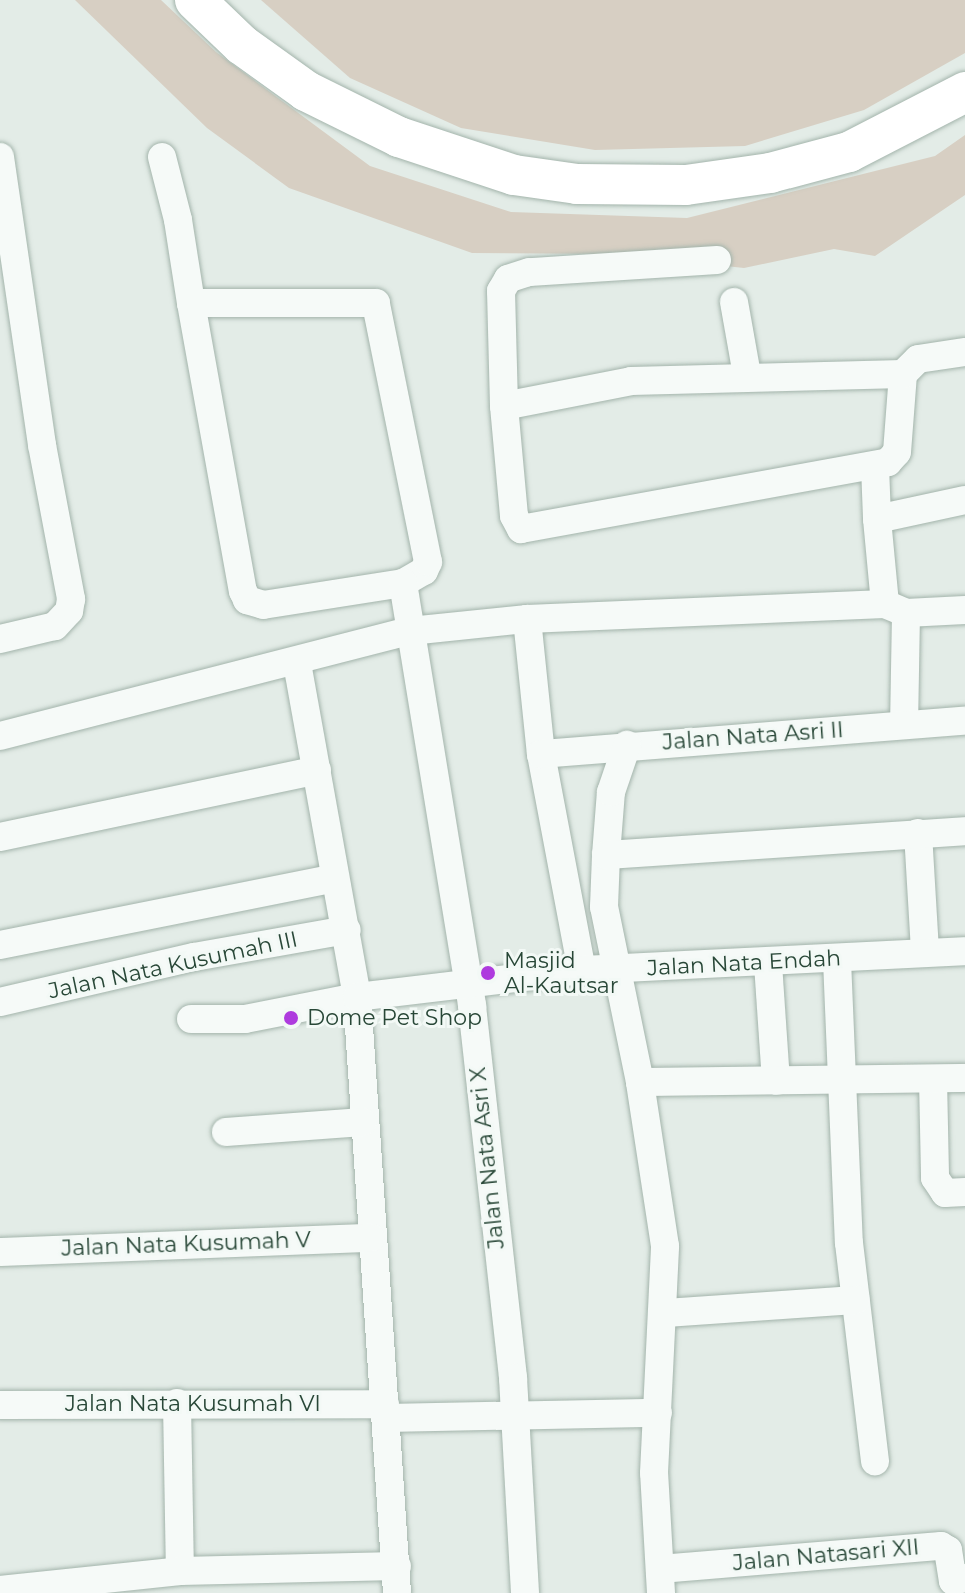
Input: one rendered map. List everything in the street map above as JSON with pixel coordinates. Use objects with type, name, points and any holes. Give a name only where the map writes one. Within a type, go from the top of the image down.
[{"type":"highway","points":[[195,0],[242,45],[306,91],[386,131],[474,164],[577,184],[686,185],[770,173],[849,152],[965,92]]},
{"type":"highway","points":[[220,0],[291,61],[374,109],[488,152],[591,168],[693,167],[780,155],[866,126],[965,72]]},
{"type":"street","points":[[0,157],[42,445],[71,599],[69,611],[55,626],[0,639]]},
{"type":"street","points":[[162,157],[247,600],[263,605],[403,583],[424,571],[428,562],[376,303],[191,303]]},
{"type":"street","points":[[717,260],[529,272],[508,279],[501,291],[504,406],[514,516],[526,531],[875,466],[897,452],[903,374],[918,359],[965,352]]},
{"type":"street","points":[[734,302],[747,375]]},
{"type":"street","points":[[504,406],[631,381],[747,375],[903,374]]},
{"type":"street","points":[[875,466],[877,519],[895,608],[904,725]]},
{"type":"street","points":[[877,519],[965,500]]},
{"type":"street","name":"Jalan Nata Asri X","points":[[403,583],[470,986],[514,1418],[525,1593]]},
{"type":"street","points":[[0,736],[297,663],[410,631],[527,619],[895,608],[965,610]]},
{"type":"street","points":[[527,619],[541,754],[582,970]]},
{"type":"street","points":[[0,1590],[122,1585],[180,1571],[250,1582],[397,1580],[363,1122],[357,997],[297,663]]},
{"type":"street","name":"Jalan Nata Asri II","points":[[541,754],[965,721]]},
{"type":"street","points":[[627,745],[611,792],[604,907],[640,1082],[665,1246],[665,1313],[654,1473],[660,1581]]},
{"type":"street","points":[[0,837],[317,770]]},
{"type":"street","points":[[606,855],[965,831]]},
{"type":"street","points":[[918,833],[925,952]]},
{"type":"street","points":[[0,945],[334,878]]},
{"type":"street","name":"Jalan Nata Kusumah III","points":[[0,1002],[194,957],[347,930]]},
{"type":"street","name":"Jalan Nata Endah","points":[[191,1019],[245,1019],[357,997],[470,986],[582,970],[768,964],[965,951]]},
{"type":"street","points":[[837,960],[856,1300],[875,1461]]},
{"type":"street","points":[[768,964],[776,1081]]},
{"type":"street","points":[[640,1082],[965,1078]]},
{"type":"street","points":[[933,1079],[935,1178],[945,1193],[965,1192]]},
{"type":"street","points":[[226,1132],[363,1122]]},
{"type":"street","name":"Jalan Nata Kusumah V","points":[[0,1252],[371,1238]]},
{"type":"street","points":[[665,1313],[856,1300]]},
{"type":"street","points":[[177,1403],[180,1571]]},
{"type":"street","name":"Jalan Nata Kusumah VI","points":[[0,1405],[177,1403],[514,1418],[658,1413]]},
{"type":"street","name":"Jalan Natasari XII","points":[[660,1581],[941,1546],[948,1550],[957,1584]]},
{"type":"shaded area","points":[[75,0],[161,0],[216,52],[370,166],[511,212],[687,218],[935,156],[965,135],[965,195],[875,256],[834,249],[744,268],[615,254],[472,253],[289,188],[207,128]]},
{"type":"shaded area","points":[[261,0],[965,0],[965,53],[864,110],[745,146],[595,150],[461,128],[350,78]]},
{"type":"place","name":"Masjid Al-Kautsar","points":[[488,973]]},
{"type":"place","name":"Dome Pet Shop","points":[[291,1018]]}]
